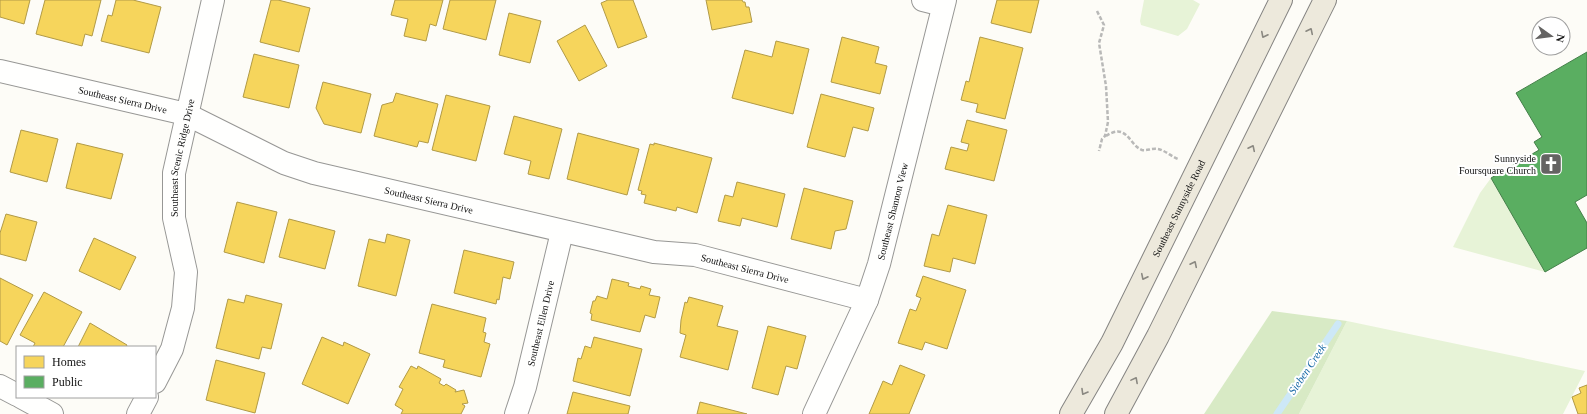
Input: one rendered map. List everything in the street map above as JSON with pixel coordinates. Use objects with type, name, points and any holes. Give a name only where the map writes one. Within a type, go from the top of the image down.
[{"type":"main road","name":"Southeast Sunnyside Road","points":[[1071,414],[1112,343],[1281,0]]},
{"type":"main road","points":[[1116,414],[1158,336],[1325,0]]},
{"type":"street","name":"Southeast Scenic Ridge Drive","points":[[156,380],[172,349],[183,308],[186,272],[174,218],[174,173],[186,114],[213,0]]},
{"type":"street","name":"Southeast Shannon View","points":[[814,414],[868,300],[880,264],[937,2]]},
{"type":"street","name":"Southeast Sierra Drive","points":[[0,71],[186,114],[284,163],[314,173],[562,232],[654,252],[695,255],[868,300]]},
{"type":"street","name":"Southeast Ellen Drive","points":[[516,414],[525,387],[562,232]]},
{"type":"street","points":[[0,386],[16,394]]},
{"type":"street","points":[[23,398],[52,414]]},
{"type":"street","points":[[138,414],[146,398]]},
{"type":"path","points":[[1097,11],[1104,25],[1099,43],[1108,111],[1106,136]]},
{"type":"path","points":[[1100,151],[1102,139],[1115,132],[1121,132],[1129,136],[1134,145],[1144,151],[1157,148],[1197,168]]},
{"type":"green space","points":[[1144,0],[1193,0],[1200,4],[1187,29],[1178,36],[1141,25],[1140,21]]},
{"type":"green space","points":[[1491,178],[1545,272],[1453,247],[1480,193]]},
{"type":"green space","points":[[1272,311],[1347,321],[1299,414],[1204,414]]},
{"type":"green space","points":[[1347,321],[1585,371],[1563,414],[1299,414]]},
{"type":"building: Homes","points":[[0,0],[30,0],[24,24],[0,17]]},
{"type":"building: Homes","points":[[45,0],[101,0],[92,36],[85,34],[82,46],[36,34]]},
{"type":"building: Homes","points":[[116,0],[133,0],[161,7],[149,53],[101,41],[108,15],[112,16]]},
{"type":"building: Homes","points":[[271,0],[278,0],[310,8],[299,52],[260,42]]},
{"type":"building: Homes","points":[[395,0],[443,0],[436,26],[430,24],[426,41],[404,36],[408,19],[391,15]]},
{"type":"building: Homes","points":[[450,0],[496,0],[486,40],[443,29]]},
{"type":"building: Homes","points":[[608,0],[633,0],[647,37],[618,48],[601,3]]},
{"type":"building: Homes","points":[[706,0],[742,0],[745,2],[746,7],[749,7],[752,22],[712,30]]},
{"type":"building: Homes","points":[[997,0],[1039,0],[1031,33],[991,23]]},
{"type":"building: Homes","points":[[509,13],[541,21],[530,63],[499,55]]},
{"type":"building: Homes","points":[[585,25],[607,66],[579,81],[557,41]]},
{"type":"building: Homes","points":[[842,37],[879,47],[875,63],[887,66],[880,94],[831,82]]},
{"type":"building: Homes","points":[[980,37],[1023,48],[1005,119],[976,112],[978,104],[961,100],[966,81],[969,82]]},
{"type":"building: Homes","points":[[776,41],[809,49],[793,114],[732,98],[745,50],[772,57]]},
{"type":"building: Homes","points":[[254,54],[299,65],[289,108],[243,97]]},
{"type":"building: Homes","points":[[323,82],[371,94],[361,133],[324,124],[316,108]]},
{"type":"building: Homes","points":[[396,93],[438,104],[428,143],[419,141],[417,147],[374,136],[382,105],[393,102]]},
{"type":"building: Homes","points":[[821,94],[874,108],[868,131],[853,127],[845,157],[807,147]]},
{"type":"building: Homes","points":[[446,95],[490,106],[476,161],[432,150]]},
{"type":"building: Homes","points":[[514,116],[562,129],[549,179],[528,174],[531,161],[504,154]]},
{"type":"building: Homes","points":[[967,120],[1007,130],[994,181],[945,169],[951,147],[967,151],[969,144],[961,142]]},
{"type":"building: Homes","points":[[21,130],[58,139],[47,182],[10,172]]},
{"type":"building: Homes","points":[[578,133],[639,149],[627,195],[567,179]]},
{"type":"building: Homes","points":[[77,143],[123,154],[111,199],[66,188]]},
{"type":"building: Homes","points":[[654,143],[712,158],[697,213],[677,207],[676,211],[644,203],[646,195],[641,194],[642,191],[638,190],[650,144],[654,145]]},
{"type":"building: Homes","points":[[737,182],[785,194],[777,227],[742,218],[740,226],[718,221],[725,195],[733,197]]},
{"type":"building: Homes","points":[[804,188],[853,201],[846,229],[835,231],[831,249],[791,239]]},
{"type":"building: Homes","points":[[237,202],[277,212],[264,263],[224,252]]},
{"type":"building: Homes","points":[[948,205],[987,215],[975,264],[953,258],[950,272],[924,266],[932,234],[939,236]]},
{"type":"building: Homes","points":[[6,214],[37,222],[26,261],[0,254],[0,233]]},
{"type":"building: Homes","points":[[289,219],[335,231],[325,269],[279,257]]},
{"type":"building: Homes","points":[[387,234],[410,240],[396,296],[358,286],[369,239],[385,243]]},
{"type":"building: Homes","points":[[94,238],[136,257],[120,290],[79,271]]},
{"type":"building: Homes","points":[[464,250],[514,262],[510,279],[503,277],[499,300],[497,299],[496,304],[454,293]]},
{"type":"building: Homes","points":[[923,276],[966,290],[947,349],[925,342],[922,350],[898,343],[910,309],[916,311],[921,298],[916,296]]},
{"type":"building: Homes","points":[[0,278],[33,295],[7,345],[0,341]]},
{"type":"building: Homes","points":[[612,279],[629,283],[628,286],[640,289],[641,286],[651,289],[649,295],[660,297],[655,318],[645,315],[640,332],[591,320],[592,314],[590,313],[593,301],[595,301],[597,296],[607,299]]},
{"type":"building: Homes","points":[[44,292],[82,312],[64,346],[34,346],[35,343],[20,335]]},
{"type":"building: Homes","points":[[246,295],[282,304],[271,349],[262,347],[259,359],[216,348],[228,299],[244,303]]},
{"type":"building: Homes","points":[[689,297],[723,306],[717,326],[738,331],[728,370],[680,357],[686,335],[680,333],[681,320],[685,302],[687,303]]},
{"type":"building: Homes","points":[[432,304],[486,318],[483,332],[486,333],[484,342],[490,344],[481,377],[443,367],[445,360],[419,353]]},
{"type":"building: Homes","points":[[90,323],[127,345],[126,346],[78,346]]},
{"type":"building: Homes","points":[[768,326],[806,336],[797,369],[786,366],[778,395],[752,388]]},
{"type":"building: Homes","points":[[322,337],[343,346],[344,342],[370,354],[348,404],[302,384]]},
{"type":"building: Homes","points":[[594,337],[642,349],[630,396],[573,381],[578,358],[581,359],[585,346],[591,348]]},
{"type":"building: Homes","points":[[216,360],[265,373],[255,413],[206,400]]},
{"type":"building: Homes","points":[[900,365],[925,375],[909,414],[869,414],[883,381],[892,385]]},
{"type":"building: Homes","points":[[411,366],[417,369],[418,366],[441,379],[439,383],[444,386],[446,384],[456,390],[455,392],[464,390],[468,403],[462,404],[465,406],[461,414],[401,414],[403,410],[395,405],[403,389],[399,387]]},
{"type":"building: Homes","points":[[1587,385],[1587,414],[1578,414],[1572,397],[1581,393],[1579,388]]},
{"type":"building: Homes","points":[[573,392],[630,406],[628,414],[567,414]]},
{"type":"building: Homes","points":[[700,402],[747,414],[697,414]]},
{"type":"building: Public","name":"Sunnyside Foursquare Church","points":[[1587,52],[1587,195],[1575,202],[1587,223],[1587,248],[1545,272],[1491,178],[1539,150],[1534,142],[1542,137],[1516,93]]},
{"type":"waterway","name":"Sieben Creek","points":[[1277,414],[1338,324]]},
{"type":"place","name":"Sunnyside Foursquare Church","points":[[1551,164]]}]
